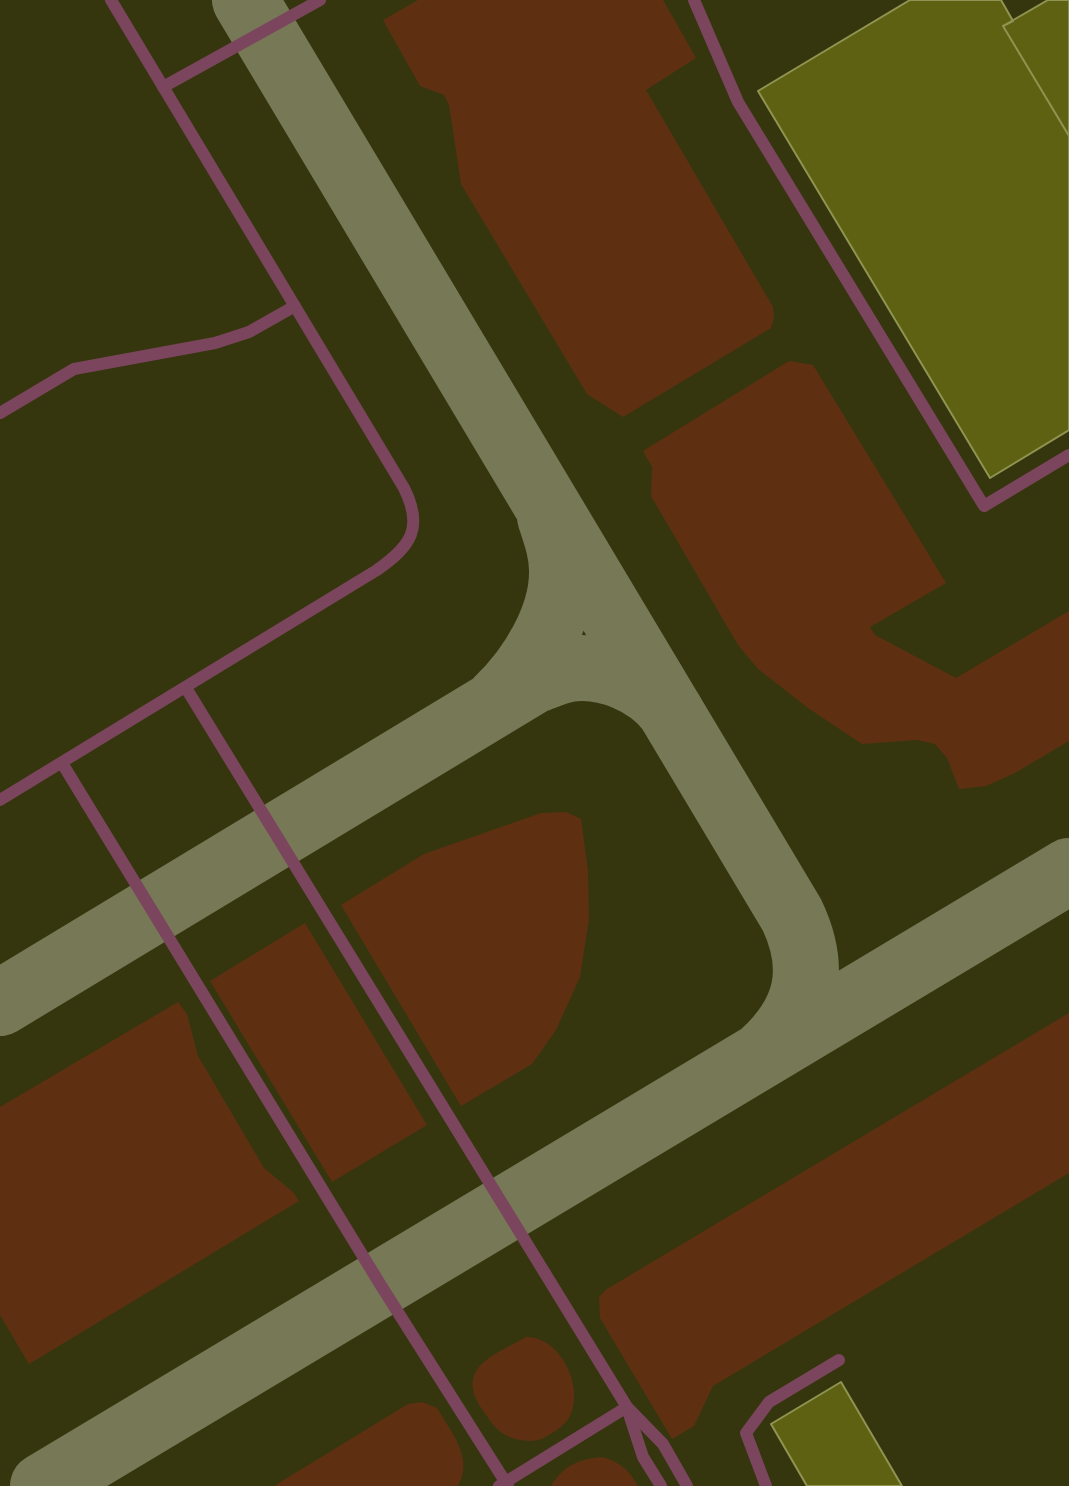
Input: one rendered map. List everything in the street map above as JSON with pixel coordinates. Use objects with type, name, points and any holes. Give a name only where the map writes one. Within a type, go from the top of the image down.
[{"type":"lane","points":[[0,800],[377,570],[396,557],[407,544],[415,527],[414,507],[404,488],[111,0]]},
{"type":"lane","points":[[163,87],[320,0]]},
{"type":"lane","points":[[694,0],[738,102],[984,506],[1069,455]]},
{"type":"lane","points":[[0,413],[74,369],[215,343],[249,332],[295,306]]},
{"type":"lane","points":[[186,688],[627,1407],[663,1444],[687,1486]]},
{"type":"lane","points":[[62,763],[504,1485],[627,1407]]},
{"type":"lane","points":[[766,1486],[746,1433],[769,1402],[839,1360]]},
{"type":"lane","points":[[627,1407],[643,1457],[661,1486]]},
{"type":"shaded area","points":[[0,0],[1069,0],[1069,1486],[0,1486]]},
{"type":"shaded area","points":[[418,0],[663,0],[696,58],[646,90],[773,307],[771,328],[623,417],[587,394],[461,184],[449,105],[444,95],[420,86],[383,20]]},
{"type":"shaded area","points":[[789,361],[813,365],[946,583],[870,627],[875,635],[956,678],[1069,611],[1069,741],[1015,773],[986,786],[959,789],[947,758],[935,744],[917,740],[862,744],[808,708],[758,669],[738,645],[651,496],[652,467],[643,451]]},
{"type":"shaded area","points":[[566,812],[581,819],[588,871],[589,919],[580,977],[556,1030],[532,1064],[461,1106],[341,905],[424,854],[541,813]]},
{"type":"shaded area","points":[[305,923],[427,1125],[332,1182],[210,981]]},
{"type":"shaded area","points":[[178,1002],[187,1014],[198,1056],[264,1168],[293,1192],[299,1201],[29,1364],[0,1315],[0,1107]]},
{"type":"shaded area","points":[[1069,1013],[1069,1173],[713,1386],[694,1426],[672,1439],[600,1318],[599,1297],[607,1289]]},
{"type":"shaded area","points":[[526,1337],[538,1339],[559,1354],[572,1379],[574,1393],[573,1406],[567,1421],[544,1438],[530,1441],[511,1438],[496,1428],[482,1409],[473,1383],[475,1373],[482,1364]]},
{"type":"shaded area","points":[[422,1402],[437,1408],[459,1446],[463,1465],[458,1486],[274,1486],[408,1404]]},
{"type":"shaded area","points":[[603,1457],[624,1468],[638,1486],[551,1486],[561,1473],[573,1464]]},
{"type":"building","points":[[910,0],[1001,0],[1013,21],[1003,26],[1069,136],[1069,430],[990,478],[758,91]]},
{"type":"building","points":[[1048,0],[1069,0],[1069,136],[1003,26]]},
{"type":"building","points":[[841,1382],[902,1486],[807,1486],[771,1424]]},
{"type":"taxiway","points":[[245,0],[792,915],[805,954],[804,990],[790,1022],[764,1053]]},
{"type":"taxiway","points":[[498,700],[533,658],[557,606],[562,563],[550,517]]},
{"type":"taxiway","points":[[0,1003],[533,681],[569,669],[612,672],[651,692],[671,712]]},
{"type":"taxiway","points":[[43,1486],[1069,871]]}]
